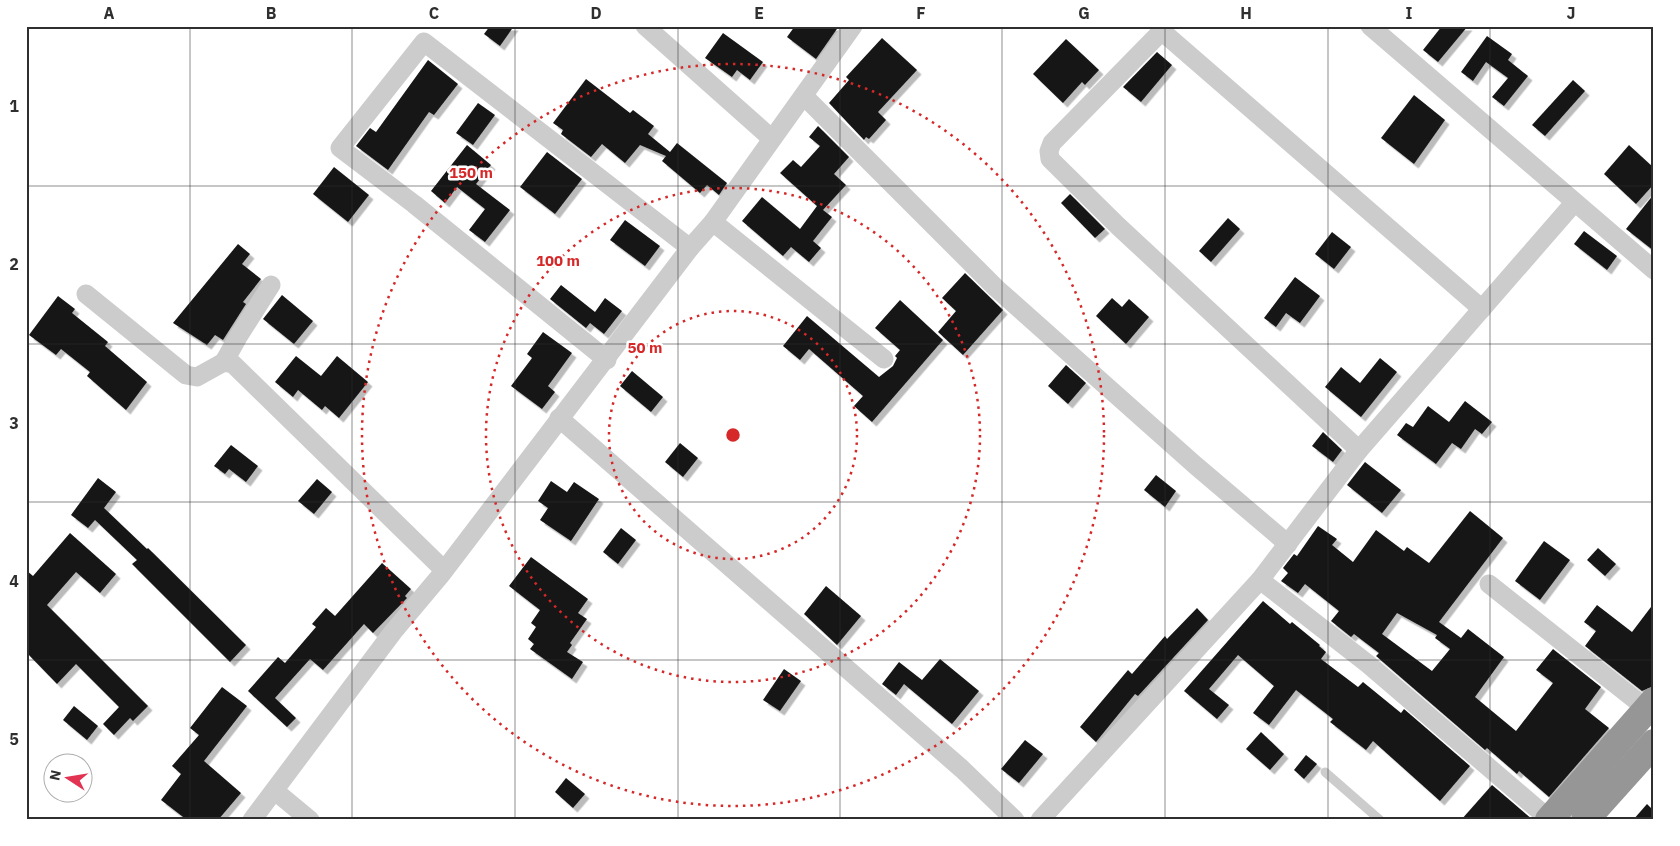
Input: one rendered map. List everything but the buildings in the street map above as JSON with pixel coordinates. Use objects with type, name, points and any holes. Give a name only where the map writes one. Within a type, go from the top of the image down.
[{"type":"highway","points":[[1549,820],[1650,705]]},
{"type":"highway","points":[[1585,820],[1654,743]]},
{"type":"street","points":[[645,26],[771,138]]},
{"type":"street","points":[[252,820],[393,632],[444,570],[559,418],[607,360],[690,248],[713,222],[771,138],[804,96],[853,26]]},
{"type":"street","points":[[1370,26],[1654,270]]},
{"type":"street","points":[[1359,450],[1118,226],[1050,158],[1048,151],[1052,143],[1161,30],[1482,309]]},
{"type":"street","points":[[607,360],[414,204],[340,148],[424,42],[690,248]]},
{"type":"street","points":[[804,96],[996,288],[1195,465],[1288,544]]},
{"type":"street","points":[[1040,820],[1260,580],[1359,450],[1574,203]]},
{"type":"street","points":[[713,222],[884,359]]},
{"type":"street","points":[[86,294],[186,375],[197,376],[224,362],[238,336],[271,286]]},
{"type":"street","points":[[224,362],[233,364],[243,372],[444,570]]},
{"type":"street","points":[[559,418],[955,762],[1015,820]]},
{"type":"street","points":[[1260,580],[1368,664],[1549,820]]},
{"type":"street","points":[[1489,584],[1650,705]]},
{"type":"street","points":[[275,791],[310,820]]},
{"type":"lane","points":[[1325,772],[1380,820]]}]
